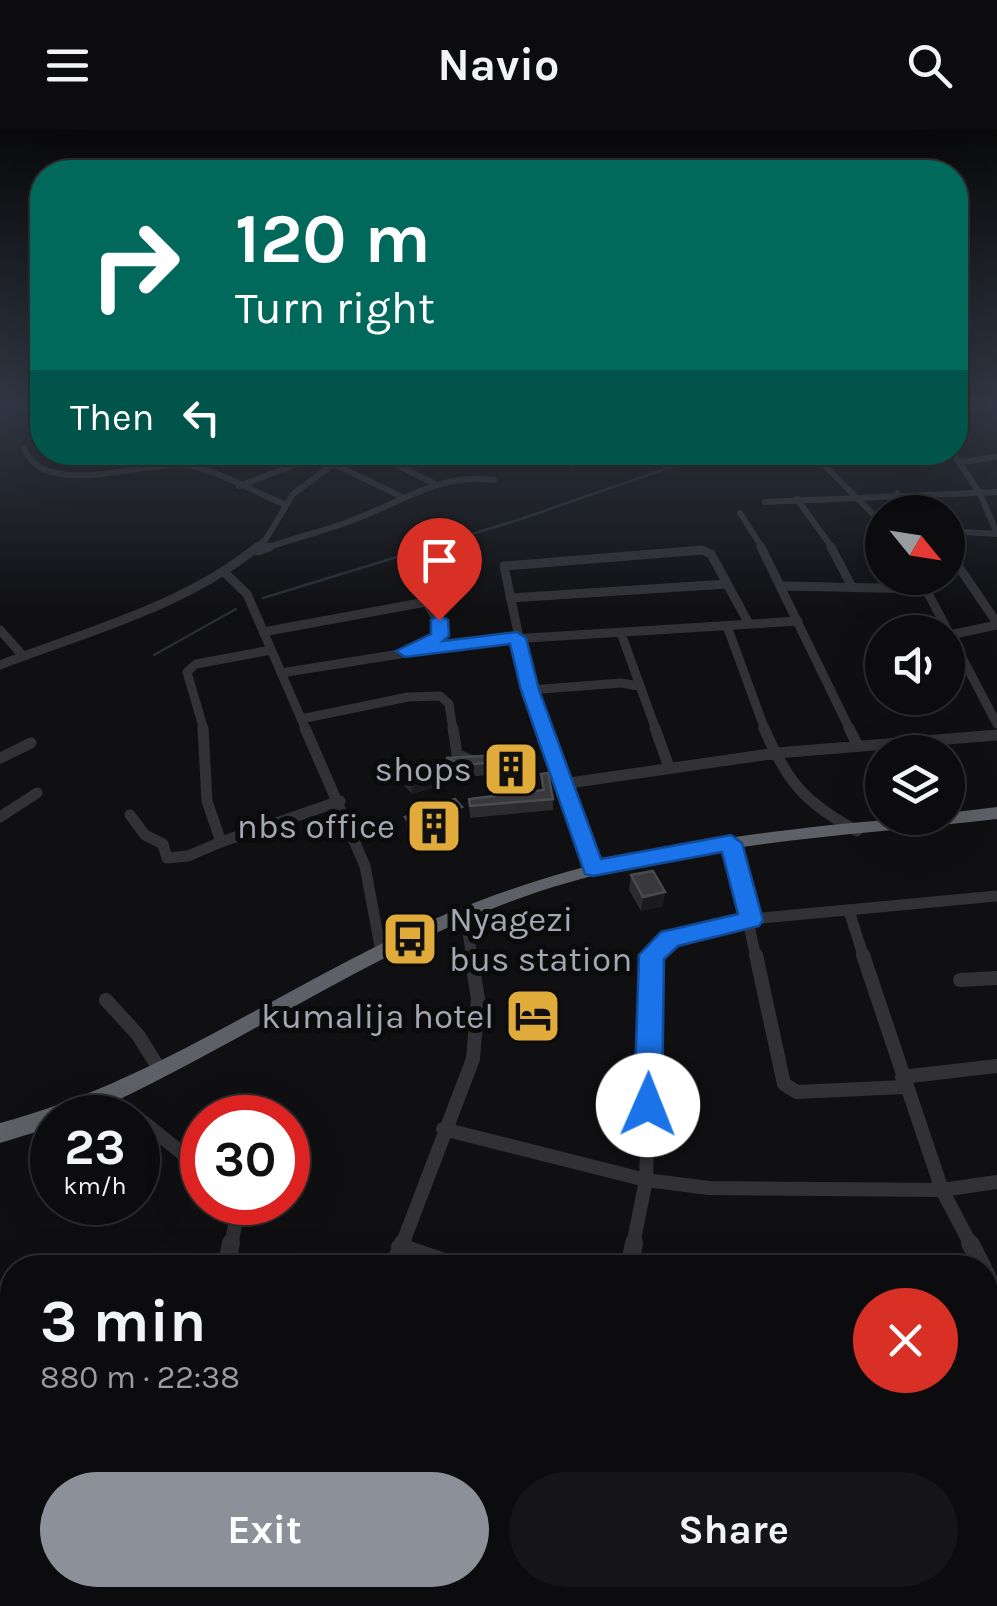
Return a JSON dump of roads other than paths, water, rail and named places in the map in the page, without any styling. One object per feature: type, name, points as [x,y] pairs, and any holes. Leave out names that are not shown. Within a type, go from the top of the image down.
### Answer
[{"type":"highway","points":[[107,1095],[381,952],[465,913],[593,868],[731,843],[997,814]]},
{"type":"highway","points":[[0,1133],[30,1122]]},
{"type":"street","points":[[208,474],[286,505]]},
{"type":"street","points":[[238,486],[268,474]]},
{"type":"street","points":[[253,553],[293,494],[320,474]]},
{"type":"street","points":[[356,474],[404,498]]},
{"type":"street","points":[[417,474],[437,486]]},
{"type":"street","points":[[833,474],[865,505]]},
{"type":"street","points":[[965,532],[997,534],[967,474]]},
{"type":"street","points":[[0,666],[160,604],[225,573],[253,553],[347,523],[404,498],[473,475],[494,480]]},
{"type":"street","points":[[765,502],[898,493],[997,492]]},
{"type":"street","points":[[797,500],[830,544],[852,587]]},
{"type":"street","points":[[740,512],[784,586],[857,744]]},
{"type":"street","points":[[593,868],[530,690],[504,566],[508,562],[676,550],[709,552],[749,624]]},
{"type":"street","points":[[225,573],[247,594],[340,801],[365,866],[381,952]]},
{"type":"street","points":[[965,576],[997,624],[965,631]]},
{"type":"street","points":[[510,598],[727,584]]},
{"type":"street","points":[[784,586],[865,587]]},
{"type":"street","points":[[264,632],[426,602],[442,624],[440,636],[405,651]]},
{"type":"street","points":[[281,673],[405,651],[517,638],[798,621]]},
{"type":"street","points":[[726,626],[777,752],[807,800],[856,831]]},
{"type":"street","points":[[0,630],[14,641],[22,656]]},
{"type":"street","points":[[621,633],[669,767]]},
{"type":"street","points":[[0,644],[14,641]]},
{"type":"street","points":[[221,842],[204,805],[205,739],[186,672],[196,664],[271,650]]},
{"type":"street","points":[[965,663],[997,724]]},
{"type":"street","points":[[530,690],[621,683],[638,686]]},
{"type":"street","points":[[301,719],[408,697],[440,696],[449,704],[459,757],[486,760]]},
{"type":"street","points":[[562,784],[777,752],[997,734]]},
{"type":"street","points":[[0,758],[32,743]]},
{"type":"street","points":[[535,756],[551,755]]},
{"type":"street","points":[[0,817],[37,793]]},
{"type":"street","points":[[130,815],[145,835],[163,844],[167,858],[188,856],[340,801]]},
{"type":"street","points":[[731,843],[784,1084],[797,1092],[903,1082],[997,1066]]},
{"type":"street","points":[[631,1255],[646,1180],[652,955],[670,939],[751,920],[997,896]]},
{"type":"street","points":[[848,910],[942,1190],[974,1255]]},
{"type":"street","points":[[397,1255],[443,1129],[464,1085],[478,1030],[465,913]]},
{"type":"street","points":[[960,980],[997,978]]},
{"type":"street","points":[[106,1000],[138,1035],[160,1070]]},
{"type":"street","points":[[443,1129],[646,1180],[709,1188],[942,1190],[997,1182]]},
{"type":"street","points":[[160,1136],[180,1152]]},
{"type":"street","points":[[229,1255],[235,1225]]},
{"type":"street","points":[[400,1247],[424,1255]]},
{"type":"waterway","points":[[263,598],[521,519],[651,474]]},
{"type":"waterway","points":[[154,655],[236,609]]},
{"type":"place","name":"shops","points":[[511,769]]},
{"type":"place","name":"nbs office","points":[[434,826]]},
{"type":"place","name":"Nyagezi bus station","points":[[410,939]]},
{"type":"place","name":"kumalija hotel","points":[[533,1016]]}]
